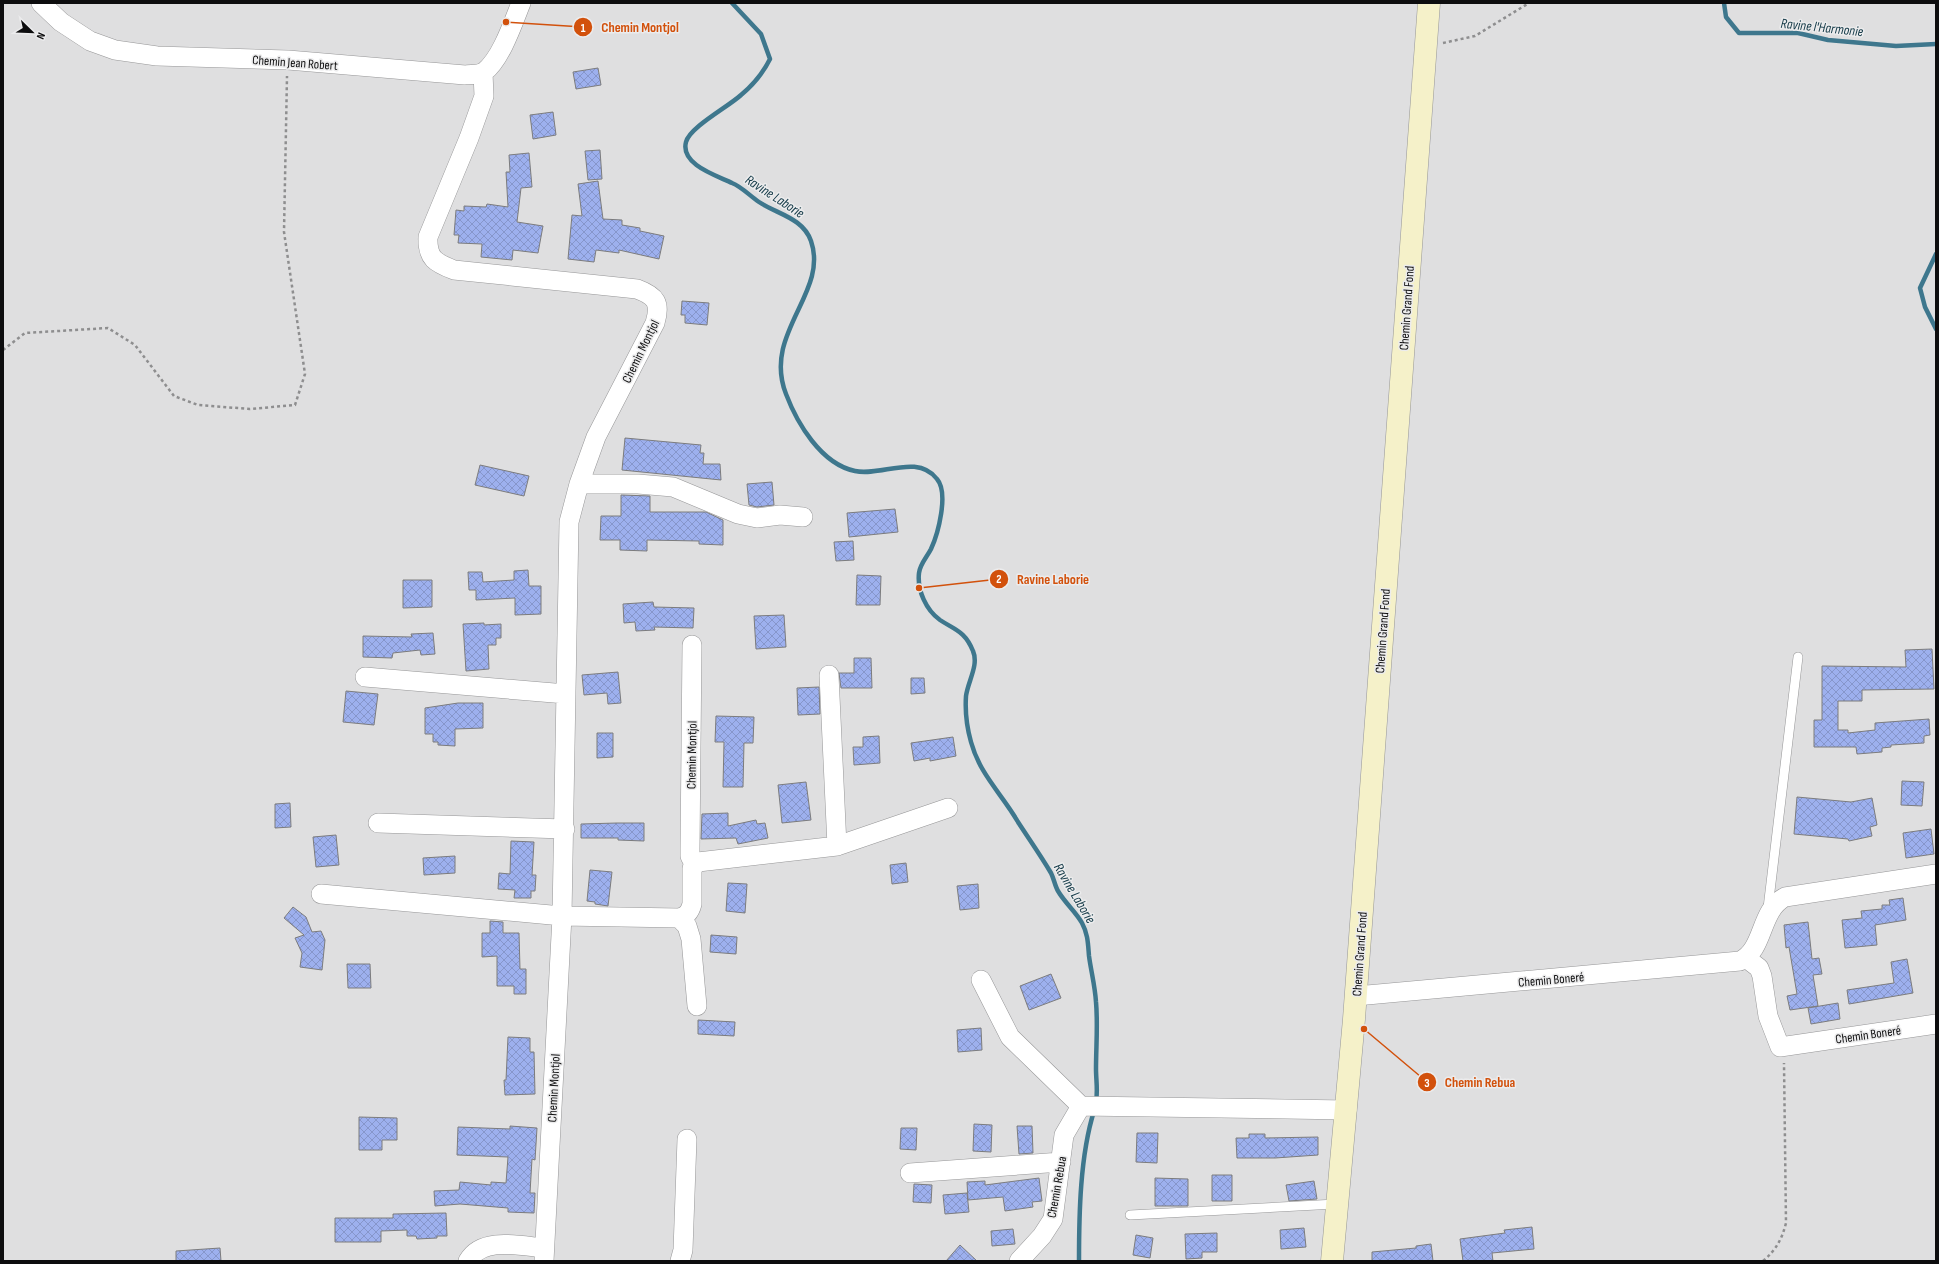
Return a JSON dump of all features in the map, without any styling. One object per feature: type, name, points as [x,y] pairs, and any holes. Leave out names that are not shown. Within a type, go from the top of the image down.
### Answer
[{"type":"street","name":"Chemin Jean Robert","points":[[41,3],[61,22],[90,41],[115,50],[157,56],[288,60],[465,75],[483,73]]},
{"type":"street","points":[[483,73],[498,54],[521,3]]},
{"type":"street","name":"Chemin Grand Fond","points":[[1327,1260],[1336,1204],[1347,1110],[1429,3]]},
{"type":"street","name":"Chemin Montjol","points":[[483,73],[484,96],[469,138],[428,237],[427,248],[430,255],[443,265],[454,270],[637,289],[655,299],[658,309],[655,323],[596,437],[578,484],[569,522],[565,829],[562,916],[544,1254]]},
{"type":"street","points":[[578,484],[638,484],[673,487],[738,514],[757,518],[780,515],[803,517]]},
{"type":"street","name":"Chemin Montjol","points":[[679,918],[689,913],[692,904],[694,864],[690,856],[692,645]]},
{"type":"street","points":[[829,674],[837,846]]},
{"type":"street","points":[[365,677],[566,694]]},
{"type":"street","points":[[694,864],[705,860],[837,846],[948,808]]},
{"type":"street","points":[[378,823],[565,829]]},
{"type":"street","points":[[1780,1047],[1768,1016],[1762,976],[1759,968],[1746,958],[1754,948],[1767,916],[1778,901],[1793,895],[1936,874]]},
{"type":"street","points":[[321,894],[562,916],[679,918],[687,926],[691,939],[697,1006]]},
{"type":"street","name":"Chemin Boneré","points":[[1356,996],[1724,963],[1740,961],[1746,958]]},
{"type":"street","points":[[981,980],[1010,1037],[1084,1106],[1347,1110]]},
{"type":"street","name":"Chemin Boneré","points":[[1780,1047],[1936,1024]]},
{"type":"street","name":"Chemin Rebua","points":[[1019,1261],[1042,1236],[1053,1219],[1064,1135],[1084,1106]]},
{"type":"street","points":[[680,1261],[683,1250],[687,1139]]},
{"type":"street","points":[[910,1173],[1061,1162]]},
{"type":"street","points":[[468,1261],[480,1249],[493,1245],[544,1254]]},
{"type":"lane","points":[[1767,916],[1798,657]]},
{"type":"lane","points":[[1130,1215],[1336,1204]]},
{"type":"path","points":[[1426,47],[1475,36],[1529,3]]},
{"type":"path","points":[[3,350],[25,333],[108,328],[135,346],[174,396],[198,405],[250,409],[295,405],[305,374],[284,232],[288,60]]},
{"type":"path","points":[[1763,1261],[1778,1245],[1786,1223],[1786,1071],[1780,1047]]},
{"type":"building","points":[[598,68],[601,85],[576,89],[573,72]]},
{"type":"building","points":[[553,112],[556,135],[533,139],[530,115]]},
{"type":"building","points":[[600,150],[602,179],[588,180],[585,151]]},
{"type":"building","points":[[529,153],[532,187],[521,188],[517,222],[543,226],[538,253],[513,250],[512,260],[481,257],[482,244],[458,243],[459,235],[454,235],[456,210],[464,211],[464,206],[486,207],[487,204],[508,207],[506,172],[510,172],[509,155]]},
{"type":"building","points":[[598,181],[603,219],[622,220],[622,225],[640,228],[640,231],[664,236],[659,259],[619,250],[619,253],[596,250],[594,262],[568,259],[572,215],[582,216],[578,184]]},
{"type":"building","points":[[682,301],[709,303],[707,325],[685,323],[685,315],[681,315]]},
{"type":"building","points":[[625,438],[701,445],[700,453],[704,453],[703,464],[720,464],[721,480],[622,470]]},
{"type":"building","points":[[480,465],[529,476],[524,496],[475,485]]},
{"type":"building","points":[[772,482],[774,505],[757,507],[749,505],[747,484]]},
{"type":"building","points":[[621,495],[650,496],[650,512],[706,512],[723,520],[723,545],[699,544],[699,541],[647,540],[647,551],[620,550],[620,540],[600,540],[601,516],[621,516]]},
{"type":"building","points":[[895,509],[898,532],[849,537],[847,513]]},
{"type":"building","points":[[853,541],[854,560],[836,561],[834,542]]},
{"type":"building","points":[[528,570],[529,586],[541,586],[541,614],[515,615],[515,598],[476,600],[476,590],[469,590],[468,572],[482,572],[483,582],[514,580],[514,571]]},
{"type":"building","points":[[857,575],[881,576],[880,605],[856,605]]},
{"type":"building","points":[[403,580],[432,580],[432,607],[403,608]]},
{"type":"building","points":[[653,602],[654,607],[694,608],[693,628],[654,627],[655,630],[636,631],[635,622],[624,623],[623,604]]},
{"type":"building","points":[[784,615],[786,647],[756,649],[754,616]]},
{"type":"building","points":[[484,623],[484,625],[501,624],[501,638],[496,638],[496,645],[488,645],[489,669],[466,671],[463,624]]},
{"type":"building","points":[[433,633],[435,654],[421,655],[420,650],[393,653],[392,658],[363,657],[363,636],[412,637],[411,634]]},
{"type":"building","points":[[1932,649],[1934,689],[1862,690],[1862,701],[1838,701],[1838,730],[1848,730],[1848,733],[1875,730],[1875,723],[1929,719],[1930,735],[1924,736],[1924,743],[1891,745],[1891,747],[1882,748],[1882,752],[1857,754],[1856,747],[1814,747],[1814,720],[1822,720],[1822,666],[1906,667],[1905,650]]},
{"type":"building","points":[[854,658],[871,658],[872,688],[841,688],[839,673],[854,673]]},
{"type":"building","points":[[618,672],[621,703],[608,704],[607,693],[584,695],[582,675]]},
{"type":"building","points":[[911,678],[924,678],[925,693],[911,694]]},
{"type":"building","points":[[819,687],[820,714],[798,715],[797,688]]},
{"type":"building","points":[[346,691],[378,694],[374,725],[343,722]]},
{"type":"building","points":[[458,703],[483,703],[483,728],[455,729],[455,746],[438,745],[438,742],[433,742],[433,734],[425,734],[425,708]]},
{"type":"building","points":[[716,716],[754,717],[753,743],[744,743],[743,787],[723,787],[724,742],[715,742]]},
{"type":"building","points":[[597,733],[613,733],[613,757],[597,758]]},
{"type":"building","points":[[879,736],[880,763],[854,765],[853,747],[863,747],[863,737]]},
{"type":"building","points":[[953,737],[956,756],[930,761],[930,758],[914,761],[911,743]]},
{"type":"building","points":[[1902,781],[1924,782],[1922,806],[1901,805]]},
{"type":"building","points":[[806,782],[811,820],[782,823],[778,785]]},
{"type":"building","points":[[1797,797],[1851,802],[1872,798],[1877,825],[1870,827],[1872,836],[1849,841],[1848,839],[1794,834]]},
{"type":"building","points":[[290,803],[291,827],[275,828],[275,804]]},
{"type":"building","points":[[728,813],[728,826],[756,820],[757,824],[765,823],[768,838],[738,844],[736,838],[701,839],[702,814]]},
{"type":"building","points":[[644,823],[644,841],[618,840],[618,838],[581,838],[581,824]]},
{"type":"building","points":[[1931,829],[1934,854],[1906,858],[1903,833]]},
{"type":"building","points":[[336,835],[339,865],[316,867],[313,837]]},
{"type":"building","points":[[511,841],[534,842],[532,875],[536,875],[535,891],[531,891],[531,898],[514,898],[515,890],[498,889],[499,873],[510,874]]},
{"type":"building","points":[[455,856],[455,873],[424,875],[423,858]]},
{"type":"building","points":[[906,863],[908,882],[892,884],[890,865]]},
{"type":"building","points":[[590,870],[612,872],[608,906],[587,901]]},
{"type":"building","points":[[728,883],[747,884],[745,913],[726,911]]},
{"type":"building","points":[[978,884],[979,908],[960,910],[957,886]]},
{"type":"building","points":[[1903,898],[1906,920],[1875,925],[1877,945],[1845,948],[1842,920],[1862,918],[1861,911],[1882,909],[1882,905],[1890,905],[1889,900]]},
{"type":"building","points":[[293,907],[306,917],[312,932],[321,931],[325,940],[322,970],[300,967],[302,953],[295,938],[304,935],[284,918]]},
{"type":"building","points":[[490,921],[503,922],[503,933],[519,933],[520,969],[526,969],[526,994],[514,994],[514,986],[497,986],[497,956],[482,957],[482,933],[490,933]]},
{"type":"building","points":[[1808,922],[1812,959],[1819,958],[1822,974],[1813,975],[1818,1006],[1790,1010],[1787,996],[1797,994],[1789,947],[1786,948],[1784,925]]},
{"type":"building","points":[[711,935],[737,937],[736,954],[710,952]]},
{"type":"building","points":[[1907,959],[1913,993],[1849,1004],[1847,990],[1894,983],[1891,962]]},
{"type":"building","points":[[347,964],[370,964],[371,988],[348,988]]},
{"type":"building","points":[[1051,974],[1061,998],[1029,1010],[1020,986]]},
{"type":"building","points":[[1838,1003],[1840,1019],[1811,1024],[1808,1008]]},
{"type":"building","points":[[698,1020],[735,1022],[734,1036],[698,1034]]},
{"type":"building","points":[[981,1028],[982,1050],[958,1052],[957,1030]]},
{"type":"building","points":[[508,1037],[530,1038],[530,1052],[534,1052],[535,1094],[505,1095],[504,1080],[506,1080]]},
{"type":"building","points":[[359,1117],[397,1118],[397,1140],[382,1140],[382,1150],[359,1150]]},
{"type":"building","points":[[974,1124],[992,1125],[991,1152],[973,1151]]},
{"type":"building","points":[[510,1126],[537,1128],[535,1160],[532,1159],[530,1193],[535,1193],[534,1213],[508,1212],[508,1208],[460,1204],[435,1206],[434,1191],[459,1190],[460,1182],[491,1185],[491,1182],[506,1183],[508,1157],[457,1155],[458,1127],[510,1129]]},
{"type":"building","points":[[1017,1126],[1032,1126],[1033,1153],[1019,1154]]},
{"type":"building","points":[[901,1128],[917,1128],[916,1150],[900,1149]]},
{"type":"building","points":[[1137,1133],[1158,1133],[1157,1163],[1136,1162]]},
{"type":"building","points":[[1249,1134],[1265,1134],[1265,1138],[1318,1137],[1318,1155],[1275,1158],[1237,1158],[1236,1138],[1249,1138]]},
{"type":"building","points":[[1212,1175],[1232,1175],[1232,1201],[1212,1201]]},
{"type":"building","points":[[1039,1178],[1042,1201],[1032,1202],[1033,1207],[1005,1211],[1003,1197],[968,1200],[967,1182],[985,1181],[985,1185]]},
{"type":"building","points":[[1155,1178],[1188,1179],[1188,1206],[1155,1206]]},
{"type":"building","points":[[1314,1181],[1317,1199],[1289,1201],[1286,1185]]},
{"type":"building","points":[[914,1184],[932,1185],[931,1203],[913,1202]]},
{"type":"building","points":[[967,1193],[969,1212],[945,1214],[943,1195]]},
{"type":"building","points":[[446,1213],[447,1236],[417,1239],[416,1236],[407,1236],[407,1230],[381,1231],[381,1242],[335,1242],[335,1218],[393,1218],[393,1214]]},
{"type":"building","points":[[1532,1227],[1534,1249],[1492,1253],[1493,1261],[1463,1261],[1460,1239],[1505,1233],[1504,1230]]},
{"type":"building","points":[[1304,1228],[1306,1247],[1281,1249],[1280,1230]]},
{"type":"building","points":[[1013,1229],[1015,1244],[992,1246],[991,1231]]},
{"type":"building","points":[[1217,1233],[1217,1252],[1202,1252],[1202,1258],[1186,1259],[1185,1234]]},
{"type":"building","points":[[1136,1235],[1153,1238],[1150,1258],[1133,1255]]},
{"type":"building","points":[[1431,1244],[1433,1261],[1372,1261],[1372,1252],[1416,1248],[1416,1246]]},
{"type":"building","points":[[960,1245],[977,1261],[946,1261]]},
{"type":"building","points":[[220,1248],[221,1261],[176,1261],[176,1251]]},
{"type":"waterway","name":"Ravine Laborie","points":[[732,3],[761,34],[770,59],[754,83],[735,100],[694,130],[686,142],[686,150],[694,163],[710,173],[743,189],[759,202],[796,222],[807,233],[811,241],[814,260],[811,278],[805,296],[788,332],[782,352],[781,372],[786,394],[797,417],[812,441],[831,460],[843,467],[855,471],[865,472],[909,467],[919,468],[929,471],[937,479],[940,485],[942,503],[939,524],[934,542],[922,564],[919,573],[919,586],[921,593],[931,611],[940,620],[955,629],[967,639],[975,656],[974,667],[966,696],[967,725],[975,754],[986,774],[1051,873],[1058,891],[1080,919],[1085,931],[1097,1010],[1096,1102]]},
{"type":"waterway","name":"Ravine l'Harmonie","points":[[1724,3],[1726,17],[1739,33],[1798,33],[1828,40],[1896,46],[1936,44]]},
{"type":"waterway","name":"Ravine l'Harmonie","points":[[1936,254],[1920,288],[1925,307],[1936,329]]},
{"type":"waterway","name":"Ravine Laborie","points":[[1079,1261],[1081,1185],[1089,1128],[1094,1111]]},
{"type":"place","name":"Chemin Montjol","points":[[506,22]]},
{"type":"place","name":"Ravine Laborie","points":[[919,588]]},
{"type":"place","name":"Chemin Rebua","points":[[1364,1029]]}]
